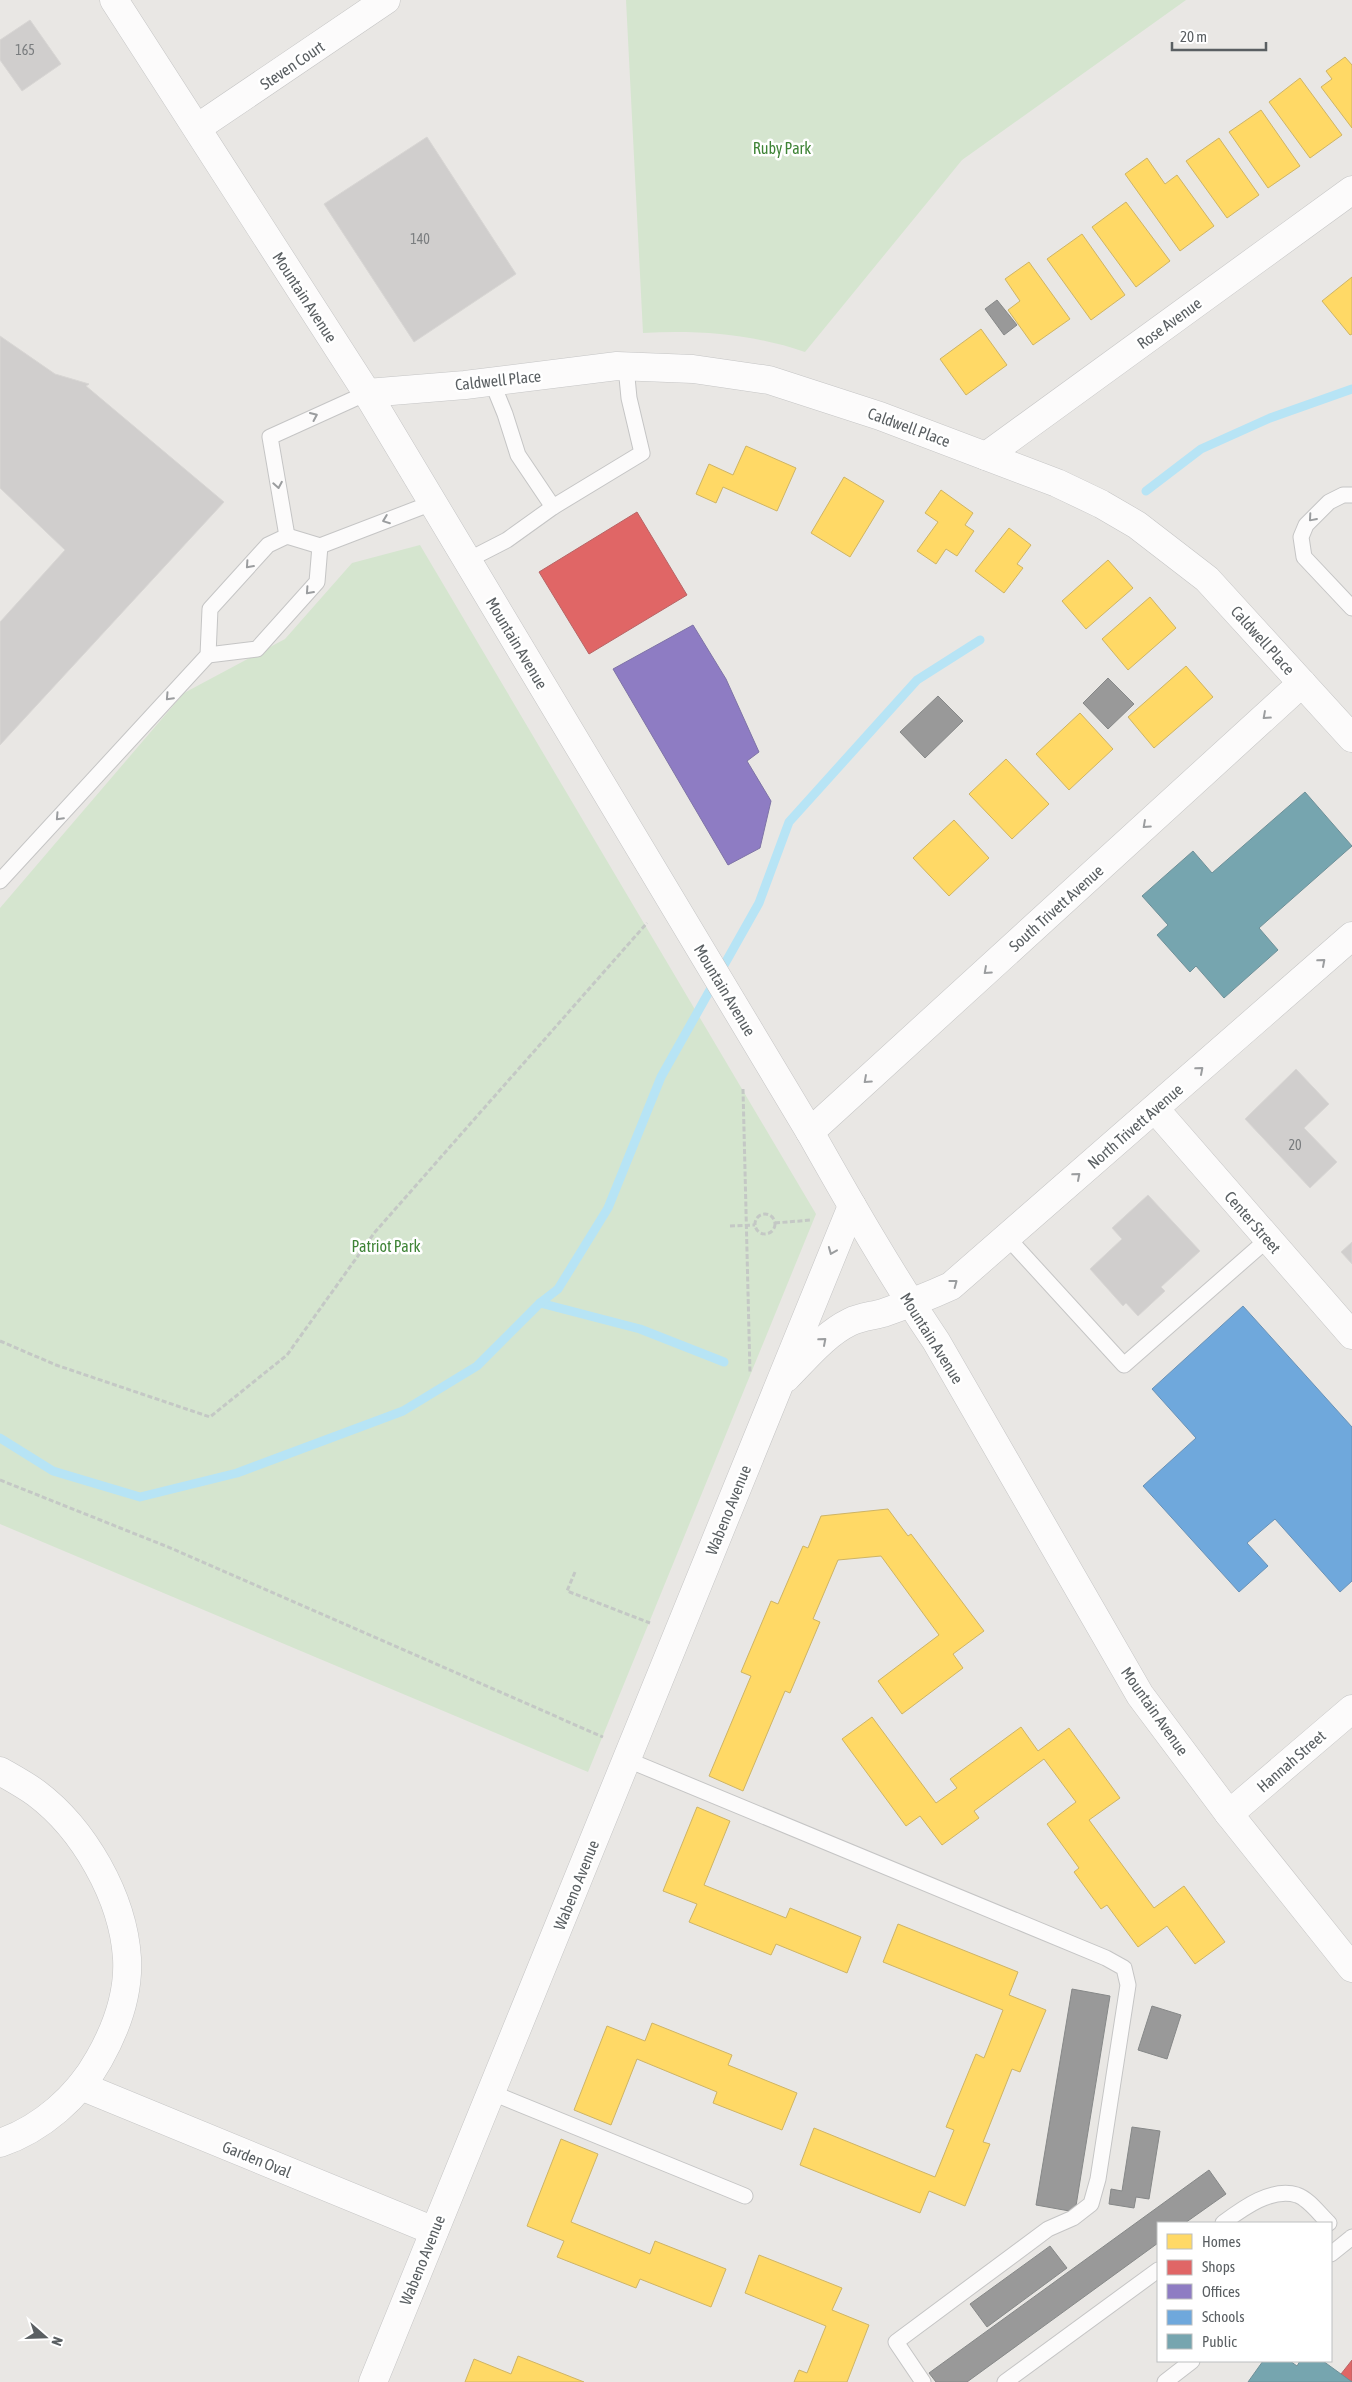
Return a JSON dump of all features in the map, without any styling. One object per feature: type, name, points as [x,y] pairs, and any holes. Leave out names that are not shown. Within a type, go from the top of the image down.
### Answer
[{"type":"street","name":"Mountain Avenue","points":[[115,0],[366,393],[468,560],[750,1031],[852,1206],[911,1304],[936,1340],[1140,1695],[1229,1814],[1352,1968]]},
{"type":"street","name":"Steven Court","points":[[197,128],[386,0]]},
{"type":"street","name":"Rose Avenue","points":[[986,456],[1352,190]]},
{"type":"street","name":"Caldwell Place","points":[[366,393],[492,382],[626,367],[693,369],[769,380],[880,416],[1057,483],[1137,525],[1207,579],[1302,683],[1341,707],[1352,738]]},
{"type":"street","name":"South Trivett Avenue","points":[[810,1132],[1302,683]]},
{"type":"street","name":"North Trivett Avenue","points":[[911,1304],[951,1286],[1352,936]]},
{"type":"street","name":"Center Street","points":[[1154,1109],[1352,1335]]},
{"type":"street","name":"Wabeno Avenue","points":[[373,2382],[490,2092],[628,1760],[776,1388],[852,1206]]},
{"type":"street","name":"Wabeno Avenue","points":[[776,1388],[824,1340],[848,1323],[862,1317],[876,1315],[911,1304]]},
{"type":"street","name":"Hannah Street","points":[[1229,1814],[1352,1709]]},
{"type":"street","points":[[0,1771],[35,1793],[72,1828],[100,1870],[119,1916],[127,1958],[123,1999],[111,2038],[91,2073],[81,2086],[49,2117],[14,2138],[0,2143]]},
{"type":"street","name":"Garden Oval","points":[[81,2086],[434,2232]]},
{"type":"lane","points":[[468,560],[507,540],[554,507],[642,453],[629,398],[626,367]]},
{"type":"lane","points":[[492,382],[505,414],[518,455],[554,507]]},
{"type":"lane","points":[[287,536],[270,437],[366,393]]},
{"type":"lane","points":[[1352,495],[1343,495],[1329,502],[1306,525],[1301,537],[1304,557],[1352,608]]},
{"type":"lane","points":[[0,881],[208,655],[210,609],[268,545],[287,536],[320,546],[432,503]]},
{"type":"lane","points":[[208,655],[257,649],[317,582],[320,546]]},
{"type":"lane","points":[[1007,1237],[1124,1365],[1268,1239]]},
{"type":"lane","points":[[628,1760],[1106,1958],[1124,1968],[1128,1985],[1098,2179],[1091,2204],[1073,2218],[1048,2229],[896,2342],[924,2382]]},
{"type":"lane","points":[[490,2092],[745,2196]]},
{"type":"lane","points":[[1224,2222],[1245,2207],[1276,2194],[1298,2195],[1328,2222]]},
{"type":"lane","points":[[1332,2226],[1349,2240],[1332,2253]]},
{"type":"lane","points":[[1005,2382],[1157,2271]]},
{"type":"lane","points":[[1165,2382],[1191,2362]]},
{"type":"path","points":[[0,1341],[56,1365],[210,1417],[287,1355],[376,1232],[647,923]]},
{"type":"path","points":[[744,1089],[750,1375]]},
{"type":"path","points":[[764,1214],[773,1218],[775,1223],[773,1230],[764,1234],[758,1231],[755,1225],[759,1216],[764,1214]]},
{"type":"path","points":[[775,1223],[811,1220]]},
{"type":"path","points":[[730,1226],[755,1225]]},
{"type":"path","points":[[0,1480],[173,1549],[603,1737]]},
{"type":"path","points":[[575,1572],[568,1591],[650,1623]]},
{"type":"green space","name":"Ruby Park","points":[[626,0],[1186,0],[962,160],[805,352],[745,337],[684,332],[643,333]]},
{"type":"green space","name":"Patriot Park","points":[[420,545],[816,1214],[588,1772],[0,1524],[0,908],[184,693],[285,639],[352,563]]},
{"type":"building: Homes","points":[[1345,57],[1352,65],[1352,128],[1321,87],[1332,79],[1326,71]]},
{"type":"building: Homes","points":[[1300,78],[1342,135],[1310,158],[1269,102]]},
{"type":"building: Homes","points":[[1261,110],[1300,166],[1268,188],[1229,132]]},
{"type":"building: Homes","points":[[1219,138],[1259,195],[1227,218],[1186,161]]},
{"type":"building: Homes","points":[[1147,158],[1165,184],[1177,175],[1214,226],[1180,251],[1125,174]]},
{"type":"building: Homes","points":[[1126,202],[1170,261],[1136,287],[1092,227]]},
{"type":"building: Homes","points":[[1082,234],[1125,295],[1091,320],[1047,259]]},
{"type":"building: Homes","points":[[1029,262],[1070,319],[1033,345],[1008,310],[1020,301],[1005,279]]},
{"type":"building: Homes","points":[[1352,277],[1352,334],[1350,335],[1322,301]]},
{"type":"building: Homes","points":[[981,329],[1007,365],[966,395],[940,359]]},
{"type":"building: Homes","points":[[746,446],[796,468],[777,511],[723,487],[716,503],[696,494],[709,464],[733,475]]},
{"type":"building: Homes","points":[[844,477],[884,501],[850,557],[811,533]]},
{"type":"building: Homes","points":[[941,490],[973,513],[965,525],[974,531],[957,556],[946,549],[936,564],[917,551],[938,522],[925,513]]},
{"type":"building: Homes","points":[[1009,528],[1031,545],[1017,564],[1023,568],[1004,593],[975,571]]},
{"type":"building: Homes","points":[[1108,560],[1133,588],[1086,629],[1062,601]]},
{"type":"building: Homes","points":[[1150,597],[1176,628],[1128,670],[1102,639]]},
{"type":"building: Homes","points":[[1186,666],[1213,697],[1154,748],[1128,717]]},
{"type":"building: Homes","points":[[1080,713],[1113,749],[1069,790],[1036,754]]},
{"type":"building: Homes","points":[[1006,759],[1049,804],[1012,839],[969,794]]},
{"type":"building: Homes","points":[[954,820],[989,858],[949,896],[913,858]]},
{"type":"building: Homes","points":[[888,1509],[908,1536],[911,1534],[984,1631],[953,1654],[963,1668],[902,1714],[878,1681],[939,1635],[881,1556],[838,1560],[813,1619],[820,1622],[790,1693],[785,1691],[743,1791],[709,1776],[751,1676],[741,1672],[771,1601],[778,1604],[803,1546],[808,1548],[821,1516]]},
{"type":"building: Homes","points":[[872,1717],[936,1803],[957,1788],[950,1779],[1021,1727],[1038,1751],[1069,1728],[1120,1798],[1089,1820],[1154,1908],[1184,1886],[1225,1942],[1195,1964],[1167,1926],[1138,1947],[1107,1905],[1101,1909],[1074,1872],[1079,1868],[1047,1824],[1076,1802],[1044,1759],[974,1811],[979,1818],[942,1845],[920,1816],[906,1826],[842,1739]]},
{"type":"building: Homes","points":[[697,1807],[730,1821],[704,1885],[786,1918],[790,1908],[861,1937],[847,1973],[776,1944],[771,1955],[689,1922],[697,1904],[663,1891]]},
{"type":"building: Homes","points":[[898,1924],[1018,1972],[1009,1995],[1046,2010],[1020,2072],[1012,2069],[983,2142],[990,2144],[965,2206],[929,2191],[920,2213],[800,2165],[814,2128],[935,2177],[954,2130],[946,2127],[976,2054],[984,2058],[1003,2010],[883,1962]]},
{"type":"building: Homes","points":[[652,2023],[732,2055],[728,2065],[797,2093],[782,2130],[713,2103],[717,2092],[637,2059],[611,2125],[574,2110],[607,2026],[645,2041]]},
{"type":"building: Homes","points":[[561,2139],[598,2154],[571,2222],[650,2254],[655,2241],[726,2269],[711,2307],[640,2279],[636,2288],[557,2257],[564,2241],[527,2226]]},
{"type":"building: Homes","points":[[759,2255],[842,2288],[832,2310],[869,2325],[847,2382],[794,2382],[799,2370],[807,2373],[826,2326],[745,2293]]},
{"type":"building: Homes","points":[[518,2356],[584,2382],[465,2382],[474,2359],[511,2374]]},
{"type":"building: Shops","points":[[637,512],[687,595],[589,654],[539,572]]},
{"type":"building: Shops","points":[[1352,2360],[1352,2382],[1341,2374]]},
{"type":"building: Offices","points":[[693,625],[726,679],[759,752],[747,761],[771,801],[760,848],[728,865],[613,669]]},
{"type":"building: Schools","points":[[1243,1306],[1352,1427],[1352,1581],[1340,1592],[1275,1519],[1247,1543],[1268,1566],[1239,1592],[1143,1486],[1196,1438],[1152,1389]]},
{"type":"building: Public","points":[[1305,792],[1352,846],[1259,928],[1278,950],[1224,998],[1196,966],[1190,972],[1157,935],[1168,925],[1142,896],[1193,851],[1212,873]]},
{"type":"building: Public","points":[[1262,2362],[1291,2362],[1297,2366],[1299,2362],[1324,2362],[1352,2382],[1248,2382]]},
{"type":"building: Industry","points":[[997,300],[1017,325],[1004,335],[985,309]]},
{"type":"building: Industry","points":[[1108,678],[1134,704],[1108,729],[1083,703]]},
{"type":"building: Industry","points":[[938,696],[963,721],[925,758],[900,732]]},
{"type":"building: Industry","points":[[1072,1989],[1110,1996],[1075,2212],[1036,2205]]},
{"type":"building: Industry","points":[[1152,2006],[1181,2015],[1167,2059],[1138,2050]]},
{"type":"building: Industry","points":[[1132,2127],[1160,2131],[1149,2199],[1136,2197],[1134,2208],[1109,2204],[1111,2189],[1122,2191]]},
{"type":"building: Industry","points":[[1209,2170],[1226,2194],[1186,2222],[1157,2222],[1157,2244],[967,2382],[936,2382],[929,2373]]},
{"type":"building: Industry","points":[[1050,2246],[1067,2268],[987,2327],[970,2304]]},
{"type":"building: Other","points":[[30,20],[61,64],[22,91],[0,60],[0,40]]},
{"type":"building: Other","points":[[427,137],[516,274],[414,342],[324,204]]},
{"type":"building: Other","points":[[0,336],[55,374],[89,384],[86,386],[224,502],[0,745],[0,622],[65,550],[0,488]]},
{"type":"building: Other","points":[[1296,1069],[1329,1104],[1304,1128],[1337,1162],[1310,1188],[1245,1119]]},
{"type":"building: Other","points":[[1148,1195],[1200,1251],[1161,1287],[1165,1291],[1138,1316],[1126,1303],[1123,1306],[1090,1269],[1122,1239],[1112,1228]]},
{"type":"building: Other","points":[[1352,1242],[1352,1264],[1341,1252]]},
{"type":"waterway","points":[[1146,491],[1201,449],[1270,418],[1352,389]]},
{"type":"waterway","points":[[0,1438],[53,1471],[140,1497],[237,1473],[403,1411],[477,1366],[540,1303],[558,1289],[608,1208],[661,1077],[759,903],[789,822],[917,680],[980,640]]},
{"type":"waterway","points":[[540,1303],[640,1329],[724,1362]]}]
